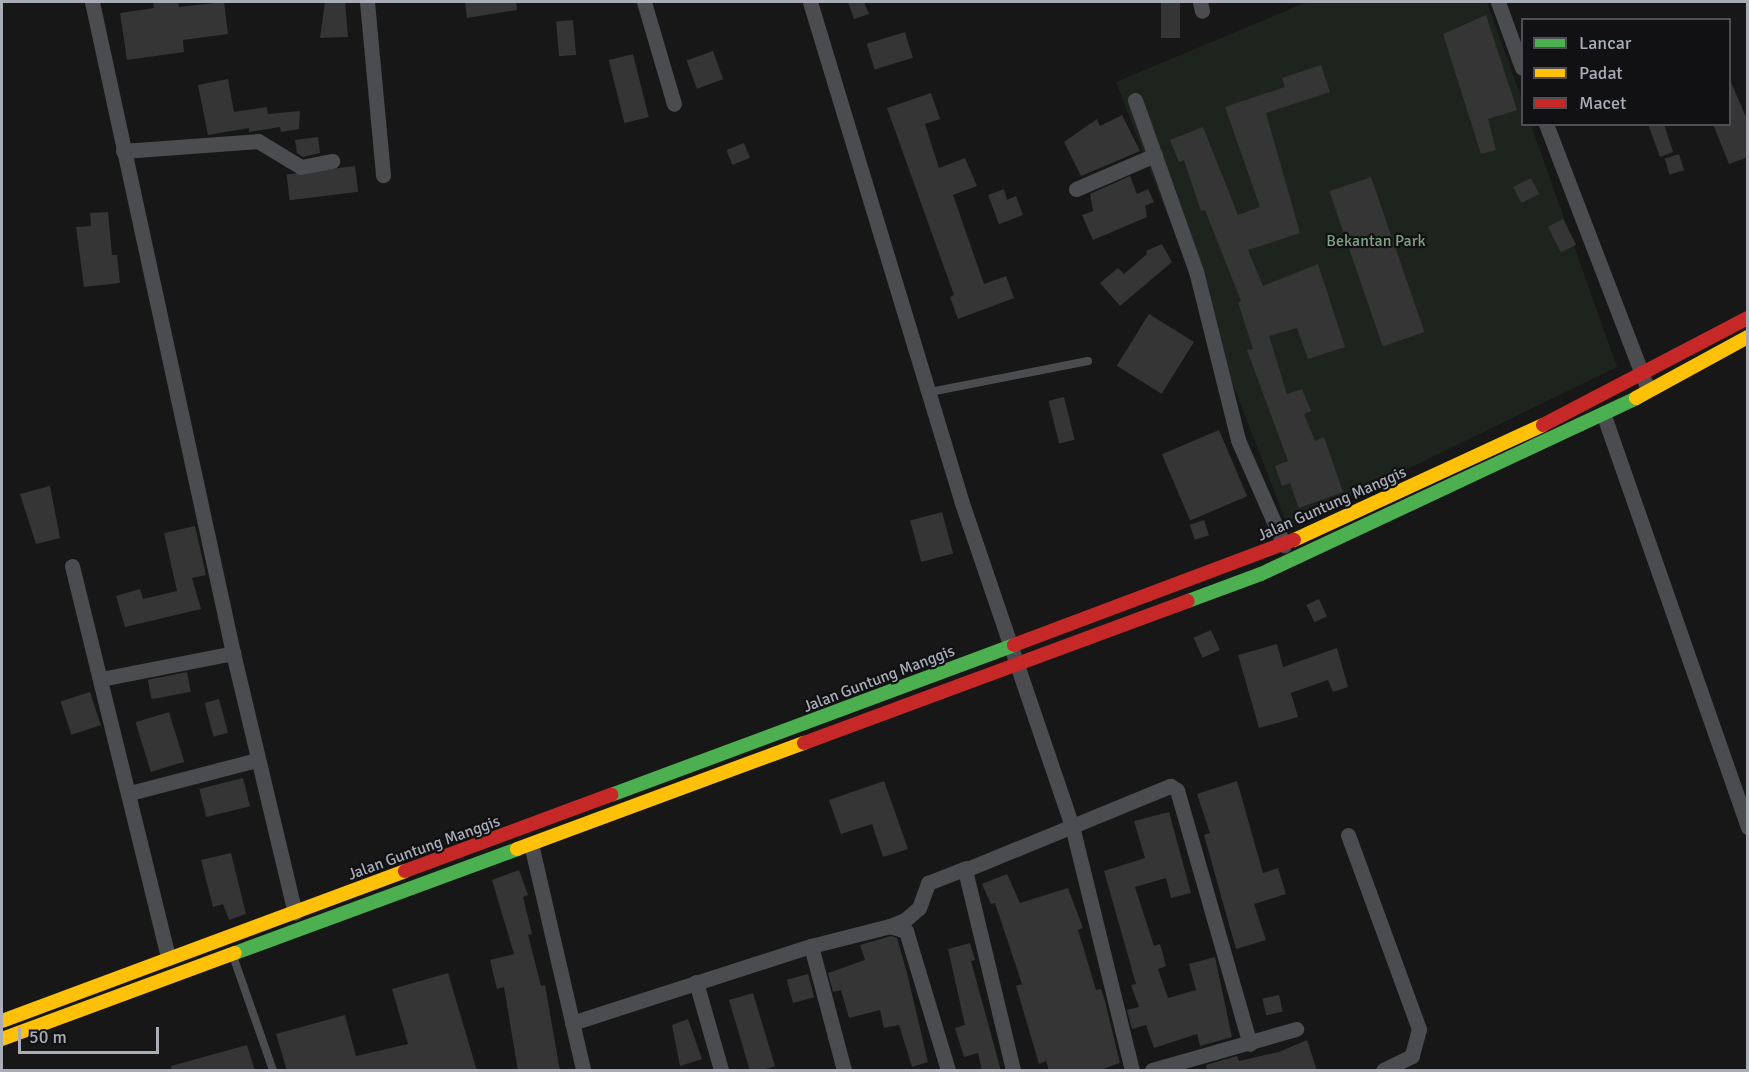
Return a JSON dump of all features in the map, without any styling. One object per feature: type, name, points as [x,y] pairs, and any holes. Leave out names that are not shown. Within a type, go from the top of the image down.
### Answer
[{"type":"street","points":[[92,2],[233,653],[295,913]]},
{"type":"street","points":[[367,2],[382,175]]},
{"type":"street","points":[[644,2],[674,104]]},
{"type":"street","points":[[810,2],[1008,647],[1017,666],[1072,826],[1132,1071]]},
{"type":"street","points":[[1499,2],[1521,60]]},
{"type":"street","points":[[1499,2],[1521,65]]},
{"type":"street","points":[[1135,100],[1210,321],[1238,440],[1284,545]]},
{"type":"street","points":[[1545,126],[1637,378],[1649,391]]},
{"type":"street","points":[[123,151],[258,141],[302,167],[332,161]]},
{"type":"street","points":[[1076,189],[1155,155]]},
{"type":"street","name":"Jalan Guntung Manggis","points":[[2,1021],[1284,545],[1360,512],[1596,401],[1748,318]]},
{"type":"street","name":"Jalan Guntung Manggis","points":[[2,1039],[1261,574],[1604,416],[1748,338]]},
{"type":"street","points":[[1604,416],[1748,828]]},
{"type":"street","points":[[1360,512],[1367,527]]},
{"type":"street","points":[[72,566],[130,793],[168,958]]},
{"type":"street","points":[[101,679],[233,653]]},
{"type":"street","points":[[130,793],[257,760]]},
{"type":"street","points":[[572,1023],[811,946],[890,926],[905,920],[919,908],[928,883],[1170,786],[1177,788],[1250,1044]]},
{"type":"street","points":[[1348,835],[1419,1029],[1412,1056],[1383,1071]]},
{"type":"street","points":[[531,844],[582,1071]]},
{"type":"street","points":[[426,864],[432,880]]},
{"type":"street","points":[[966,868],[963,875],[1013,1071]]},
{"type":"street","points":[[890,926],[906,931],[948,1071]]},
{"type":"street","points":[[811,946],[844,1071]]},
{"type":"street","points":[[696,982],[721,1071]]},
{"type":"street","points":[[1152,1071],[1296,1029]]},
{"type":"lane","points":[[930,392],[1088,361]]},
{"type":"lane","points":[[232,954],[273,1071]]},
{"type":"green space","name":"Bekantan Park","points":[[1307,2],[1487,2],[1521,97],[1521,126],[1531,126],[1617,367],[1288,527],[1116,82]]},
{"type":"building","points":[[153,2],[178,2],[179,7],[224,2],[228,34],[183,40],[184,52],[127,60],[120,13],[154,8]]},
{"type":"building","points":[[325,2],[345,2],[348,37],[320,38]]},
{"type":"building","points":[[465,2],[516,2],[517,10],[467,18]]},
{"type":"building","points":[[848,2],[864,2],[869,14],[854,19]]},
{"type":"building","points":[[1161,2],[1180,2],[1180,38],[1161,38]]},
{"type":"building","points":[[1486,15],[1517,110],[1488,119],[1496,150],[1481,154],[1443,34]]},
{"type":"building","points":[[573,20],[576,55],[559,56],[556,21]]},
{"type":"building","points":[[905,32],[913,58],[875,70],[867,44]]},
{"type":"building","points":[[713,51],[723,79],[697,89],[687,61]]},
{"type":"building","points":[[633,54],[649,117],[624,123],[609,60]]},
{"type":"building","points":[[1321,65],[1330,92],[1266,113],[1300,233],[1248,250],[1263,286],[1318,264],[1345,347],[1308,359],[1297,328],[1269,336],[1287,394],[1302,389],[1311,411],[1304,414],[1315,441],[1324,437],[1343,492],[1299,508],[1290,483],[1282,486],[1275,466],[1288,461],[1247,350],[1253,349],[1238,302],[1241,301],[1205,210],[1201,211],[1184,160],[1179,162],[1170,140],[1203,127],[1238,215],[1260,207],[1225,107],[1285,87],[1282,78]]},
{"type":"building","points":[[228,79],[234,112],[267,107],[268,114],[300,111],[299,129],[281,132],[280,127],[249,132],[249,128],[208,135],[198,85]]},
{"type":"building","points":[[1731,82],[1748,122],[1748,157],[1729,164],[1714,126],[1731,126]]},
{"type":"building","points":[[931,93],[940,119],[925,124],[939,168],[965,158],[977,186],[953,195],[984,284],[1006,276],[1014,298],[958,319],[950,297],[954,295],[887,108]]},
{"type":"building","points":[[1122,115],[1140,151],[1081,176],[1064,142],[1097,119],[1100,126]]},
{"type":"building","points":[[1649,126],[1665,126],[1673,152],[1660,157]]},
{"type":"building","points":[[318,137],[320,153],[303,157],[297,153],[295,140]]},
{"type":"building","points":[[744,143],[750,158],[732,165],[726,150]]},
{"type":"building","points":[[1679,154],[1684,170],[1670,175],[1665,158]]},
{"type":"building","points":[[355,166],[358,192],[290,200],[287,174]]},
{"type":"building","points":[[1130,176],[1137,194],[1148,189],[1154,202],[1145,206],[1147,217],[1093,240],[1082,215],[1093,211],[1090,194]]},
{"type":"building","points":[[1371,177],[1424,332],[1383,346],[1329,191]]},
{"type":"building","points":[[1531,178],[1539,194],[1521,203],[1513,187]]},
{"type":"building","points":[[1004,189],[1007,200],[1016,196],[1023,215],[999,224],[988,195]]},
{"type":"building","points":[[108,212],[112,255],[117,255],[120,283],[84,287],[76,227],[91,226],[90,213]]},
{"type":"building","points":[[1563,219],[1576,245],[1561,253],[1548,227]]},
{"type":"building","points":[[1162,244],[1172,262],[1120,306],[1100,283],[1118,268],[1124,274],[1147,254],[1146,251]]},
{"type":"building","points":[[1149,314],[1194,342],[1162,394],[1117,366]]},
{"type":"building","points":[[1064,397],[1075,440],[1059,444],[1048,401]]},
{"type":"building","points":[[1219,430],[1247,496],[1190,521],[1162,454]]},
{"type":"building","points":[[50,486],[60,538],[36,544],[20,494]]},
{"type":"building","points":[[942,512],[953,554],[921,562],[910,521]]},
{"type":"building","points":[[1204,520],[1209,535],[1195,540],[1190,525]]},
{"type":"building","points":[[195,526],[206,575],[192,578],[201,609],[125,627],[116,596],[140,589],[143,599],[177,591],[164,533]]},
{"type":"building","points":[[1319,599],[1327,616],[1314,622],[1306,605]]},
{"type":"building","points":[[1211,630],[1220,650],[1203,658],[1194,638]]},
{"type":"building","points":[[1277,644],[1283,667],[1337,648],[1348,687],[1333,692],[1328,680],[1291,693],[1298,717],[1259,728],[1238,655]]},
{"type":"building","points":[[187,672],[191,692],[152,699],[148,680]]},
{"type":"building","points":[[90,692],[101,725],[71,735],[61,702]]},
{"type":"building","points":[[219,699],[228,733],[214,737],[205,703]]},
{"type":"building","points":[[169,712],[184,762],[151,772],[136,722]]},
{"type":"building","points":[[243,778],[250,806],[206,817],[199,789]]},
{"type":"building","points":[[884,781],[908,849],[883,857],[872,824],[841,834],[829,800]]},
{"type":"building","points":[[1237,781],[1263,873],[1278,868],[1286,894],[1254,904],[1266,940],[1236,949],[1204,835],[1210,833],[1197,794]]},
{"type":"building","points":[[1169,812],[1191,893],[1171,898],[1166,878],[1135,887],[1154,946],[1160,944],[1166,966],[1158,969],[1168,998],[1196,990],[1189,964],[1215,957],[1232,1037],[1200,1046],[1197,1034],[1154,1048],[1146,1025],[1132,1029],[1127,1010],[1139,1007],[1131,985],[1136,984],[1104,871],[1145,858],[1134,821]]},
{"type":"building","points":[[231,853],[246,914],[229,920],[223,904],[213,907],[201,860]]},
{"type":"building","points":[[519,870],[528,895],[523,897],[532,934],[528,935],[541,986],[545,985],[560,1071],[518,1071],[504,987],[497,989],[490,960],[514,954],[492,880]]},
{"type":"building","points":[[1007,874],[1020,903],[1068,888],[1083,928],[1078,930],[1096,990],[1101,989],[1105,1001],[1120,1063],[1097,1071],[1049,1071],[1046,1061],[1039,1064],[1016,986],[1022,984],[995,903],[991,904],[982,884]]},
{"type":"building","points":[[891,936],[897,938],[928,1062],[912,1067],[899,1025],[884,1028],[880,1010],[849,1018],[841,990],[833,992],[828,973],[865,960],[860,945]]},
{"type":"building","points":[[970,943],[975,960],[971,961],[1001,1071],[982,1071],[978,1053],[964,1057],[955,1028],[965,1025],[948,949]]},
{"type":"building","points":[[448,973],[477,1071],[287,1071],[276,1034],[345,1015],[356,1056],[408,1044],[392,989]]},
{"type":"building","points":[[808,974],[814,997],[793,1003],[787,980]]},
{"type":"building","points":[[753,993],[775,1066],[760,1071],[750,1071],[729,1000]]},
{"type":"building","points":[[1279,995],[1283,1012],[1266,1015],[1262,999]]},
{"type":"building","points":[[688,1019],[702,1059],[680,1066],[672,1025]]},
{"type":"building","points":[[1307,1040],[1317,1071],[1207,1071],[1206,1065],[1237,1056],[1239,1061],[1279,1052]]},
{"type":"building","points":[[247,1045],[255,1071],[172,1071],[171,1066]]},
{"type":"traffic: fast","points":[[1188,601],[1261,574],[1636,398]]},
{"type":"traffic: fast","points":[[611,795],[1014,645]]},
{"type":"traffic: fast","points":[[235,953],[517,849]]},
{"type":"traffic: slow","points":[[1636,398],[1748,337]]},
{"type":"traffic: slow","points":[[1294,540],[1543,425]]},
{"type":"traffic: slow","points":[[517,849],[804,743]]},
{"type":"traffic: slow","points":[[2,1021],[405,871]]},
{"type":"traffic: slow","points":[[2,1039],[235,953]]},
{"type":"traffic: jam","points":[[1543,425],[1748,318]]},
{"type":"traffic: jam","points":[[1014,645],[1294,540]]},
{"type":"traffic: jam","points":[[804,743],[1188,601]]},
{"type":"traffic: jam","points":[[405,871],[611,795]]}]
